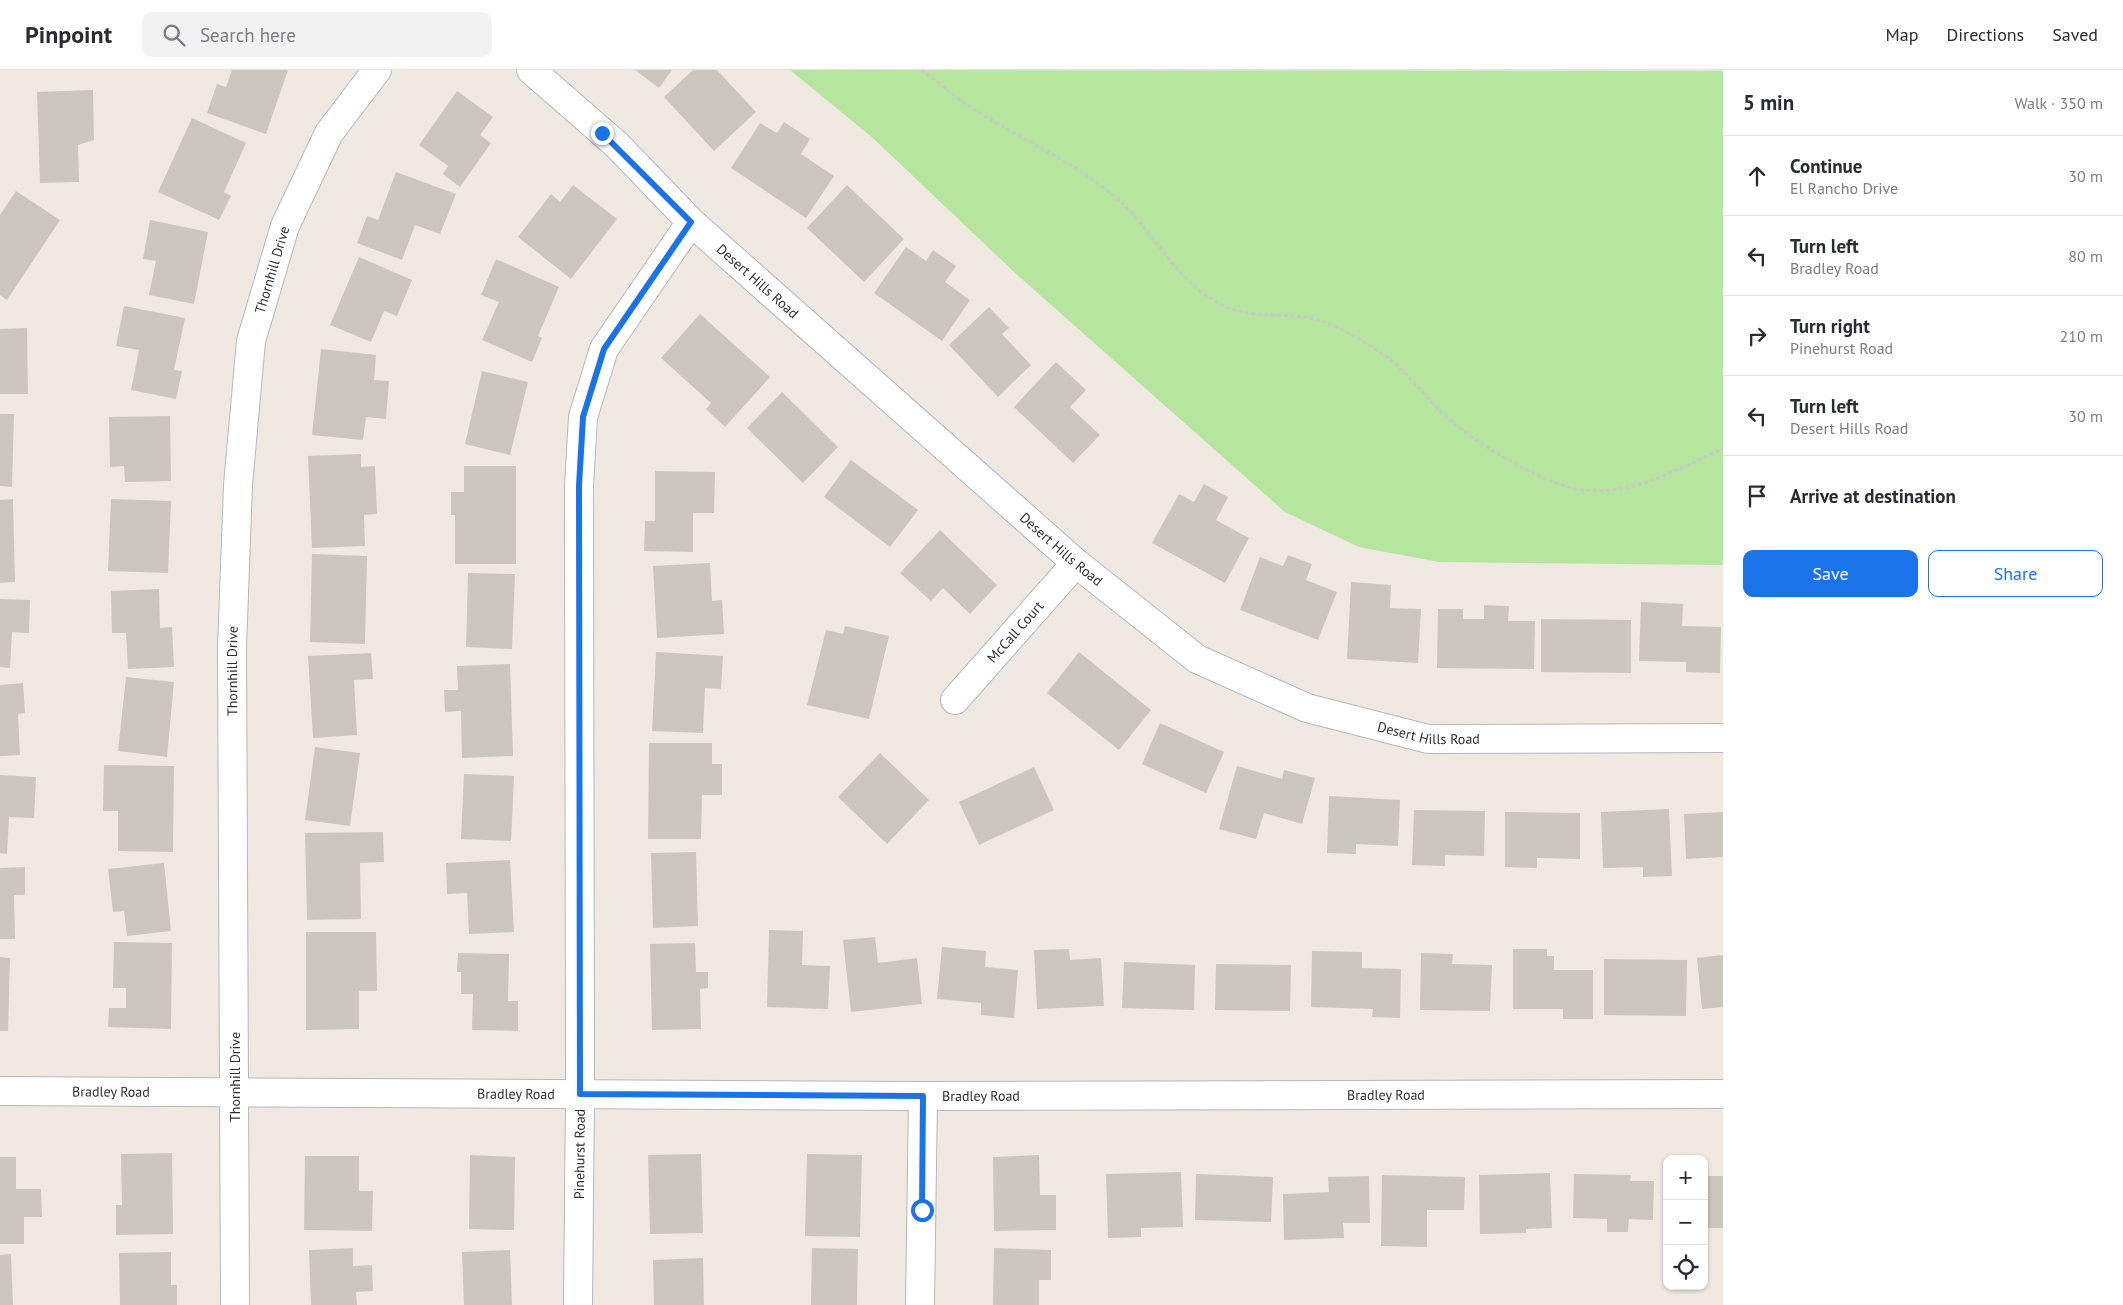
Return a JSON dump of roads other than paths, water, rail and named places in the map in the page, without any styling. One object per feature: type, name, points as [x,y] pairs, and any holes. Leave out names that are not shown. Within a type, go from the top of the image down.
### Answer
[{"type":"street","name":"Thornhill Drive","points":[[235,1305],[232,648],[238,485],[251,341],[285,226],[329,133],[377,70]]},
{"type":"street","name":"Desert Hills Road","points":[[531,70],[617,146],[691,222],[1076,563],[1197,659],[1307,708],[1428,739],[1723,738]]},
{"type":"street","name":"Pinehurst Road","points":[[578,1305],[580,1094],[579,486],[583,417],[604,349],[691,222]]},
{"type":"street","name":"McCall Court","points":[[955,700],[1076,563]]},
{"type":"street","name":"Bradley Road","points":[[0,1091],[923,1096],[1723,1094]]},
{"type":"street","points":[[920,1305],[923,1096]]}]
